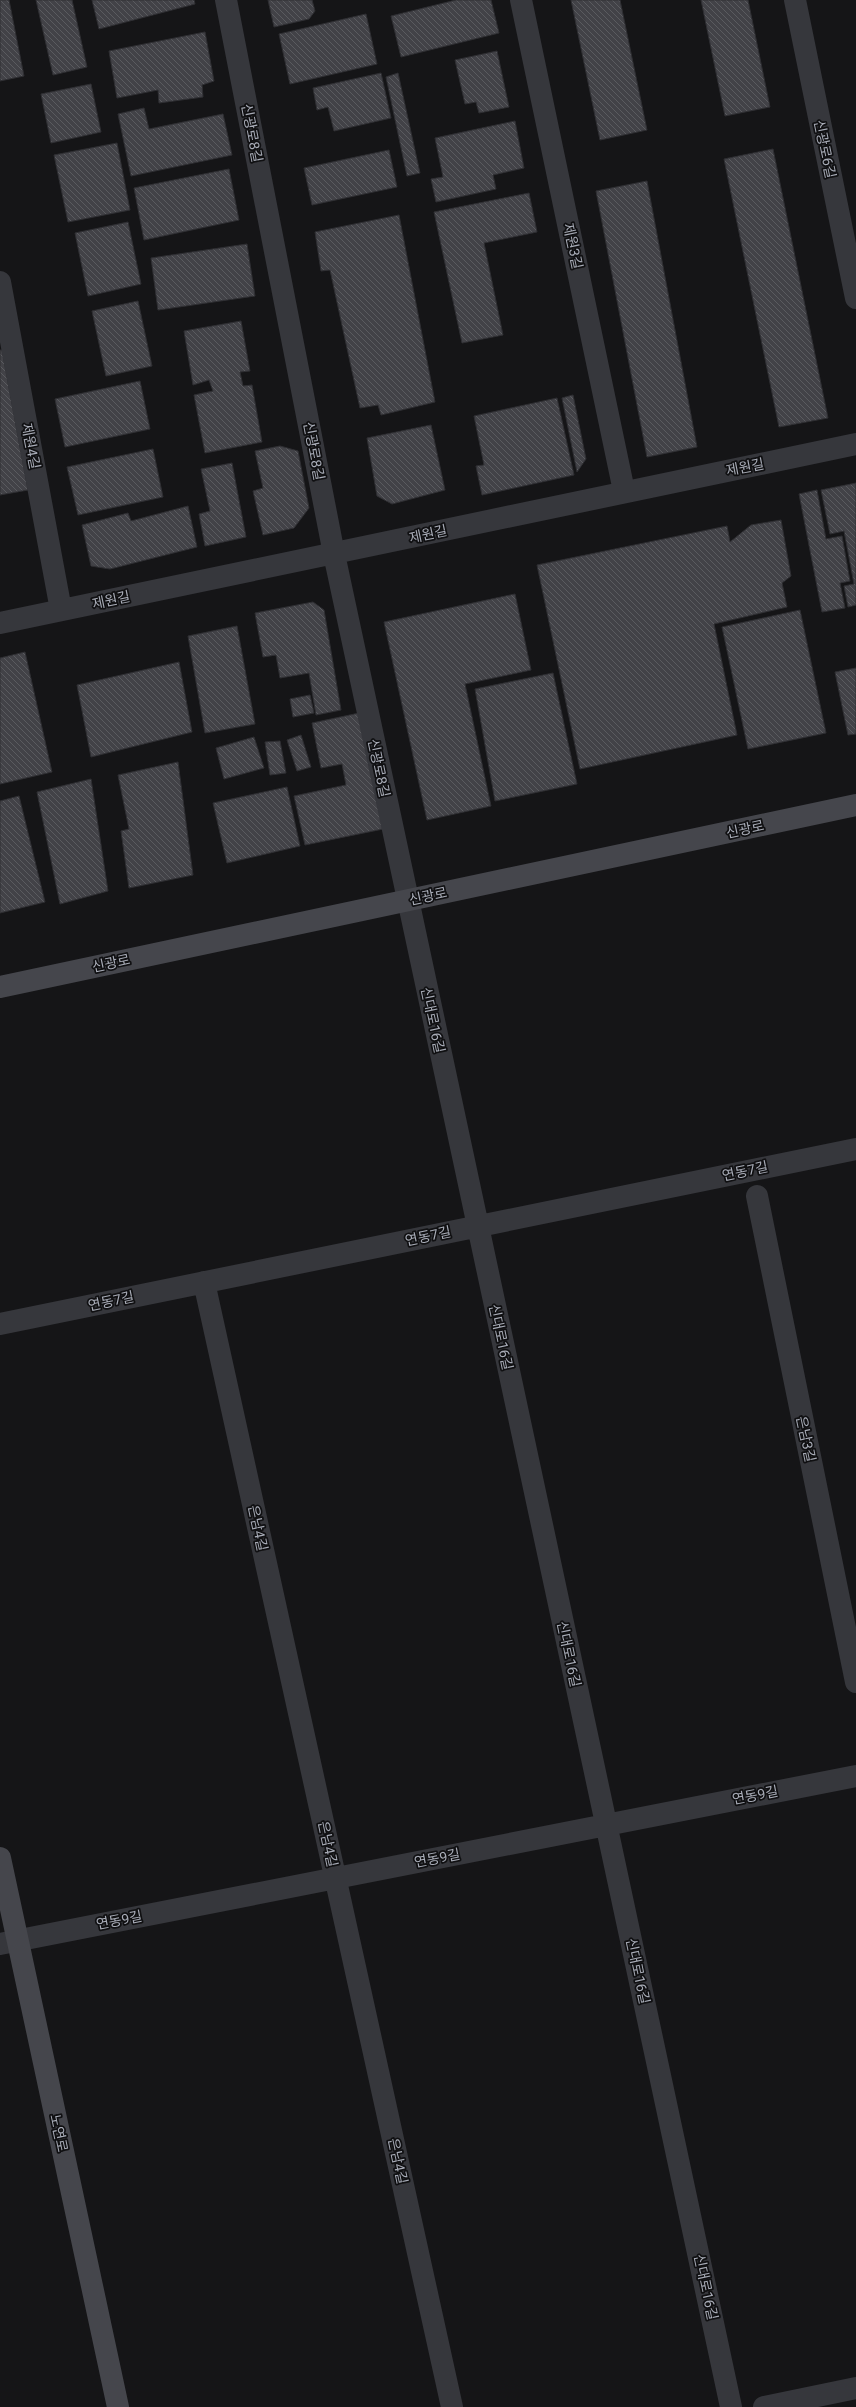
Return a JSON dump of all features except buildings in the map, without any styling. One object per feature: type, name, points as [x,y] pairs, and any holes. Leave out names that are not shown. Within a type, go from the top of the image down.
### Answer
[{"type":"main road","name":"신광로","points":[[0,987],[856,805]]},
{"type":"main road","name":"노연로","points":[[0,1858],[9,1942],[118,2407]]},
{"type":"street","name":"신광로8길","points":[[226,0],[334,554],[407,901]]},
{"type":"street","name":"제원3길","points":[[521,0],[624,491]]},
{"type":"street","name":"신광로6길","points":[[795,0],[856,298]]},
{"type":"street","name":"제원4길","points":[[0,282],[61,610]]},
{"type":"street","name":"제원길","points":[[0,623],[334,554],[624,491],[856,444]]},
{"type":"street","name":"신대로16길","points":[[407,901],[731,2407]]},
{"type":"street","name":"연동7길","points":[[0,1324],[856,1149]]},
{"type":"street","name":"은남3길","points":[[757,1196],[856,1682]]},
{"type":"street","name":"은남4길","points":[[204,1282],[452,2407]]},
{"type":"street","name":"연동9길","points":[[9,1942],[856,1776]]},
{"type":"street","points":[[764,2407],[856,2388]]}]
